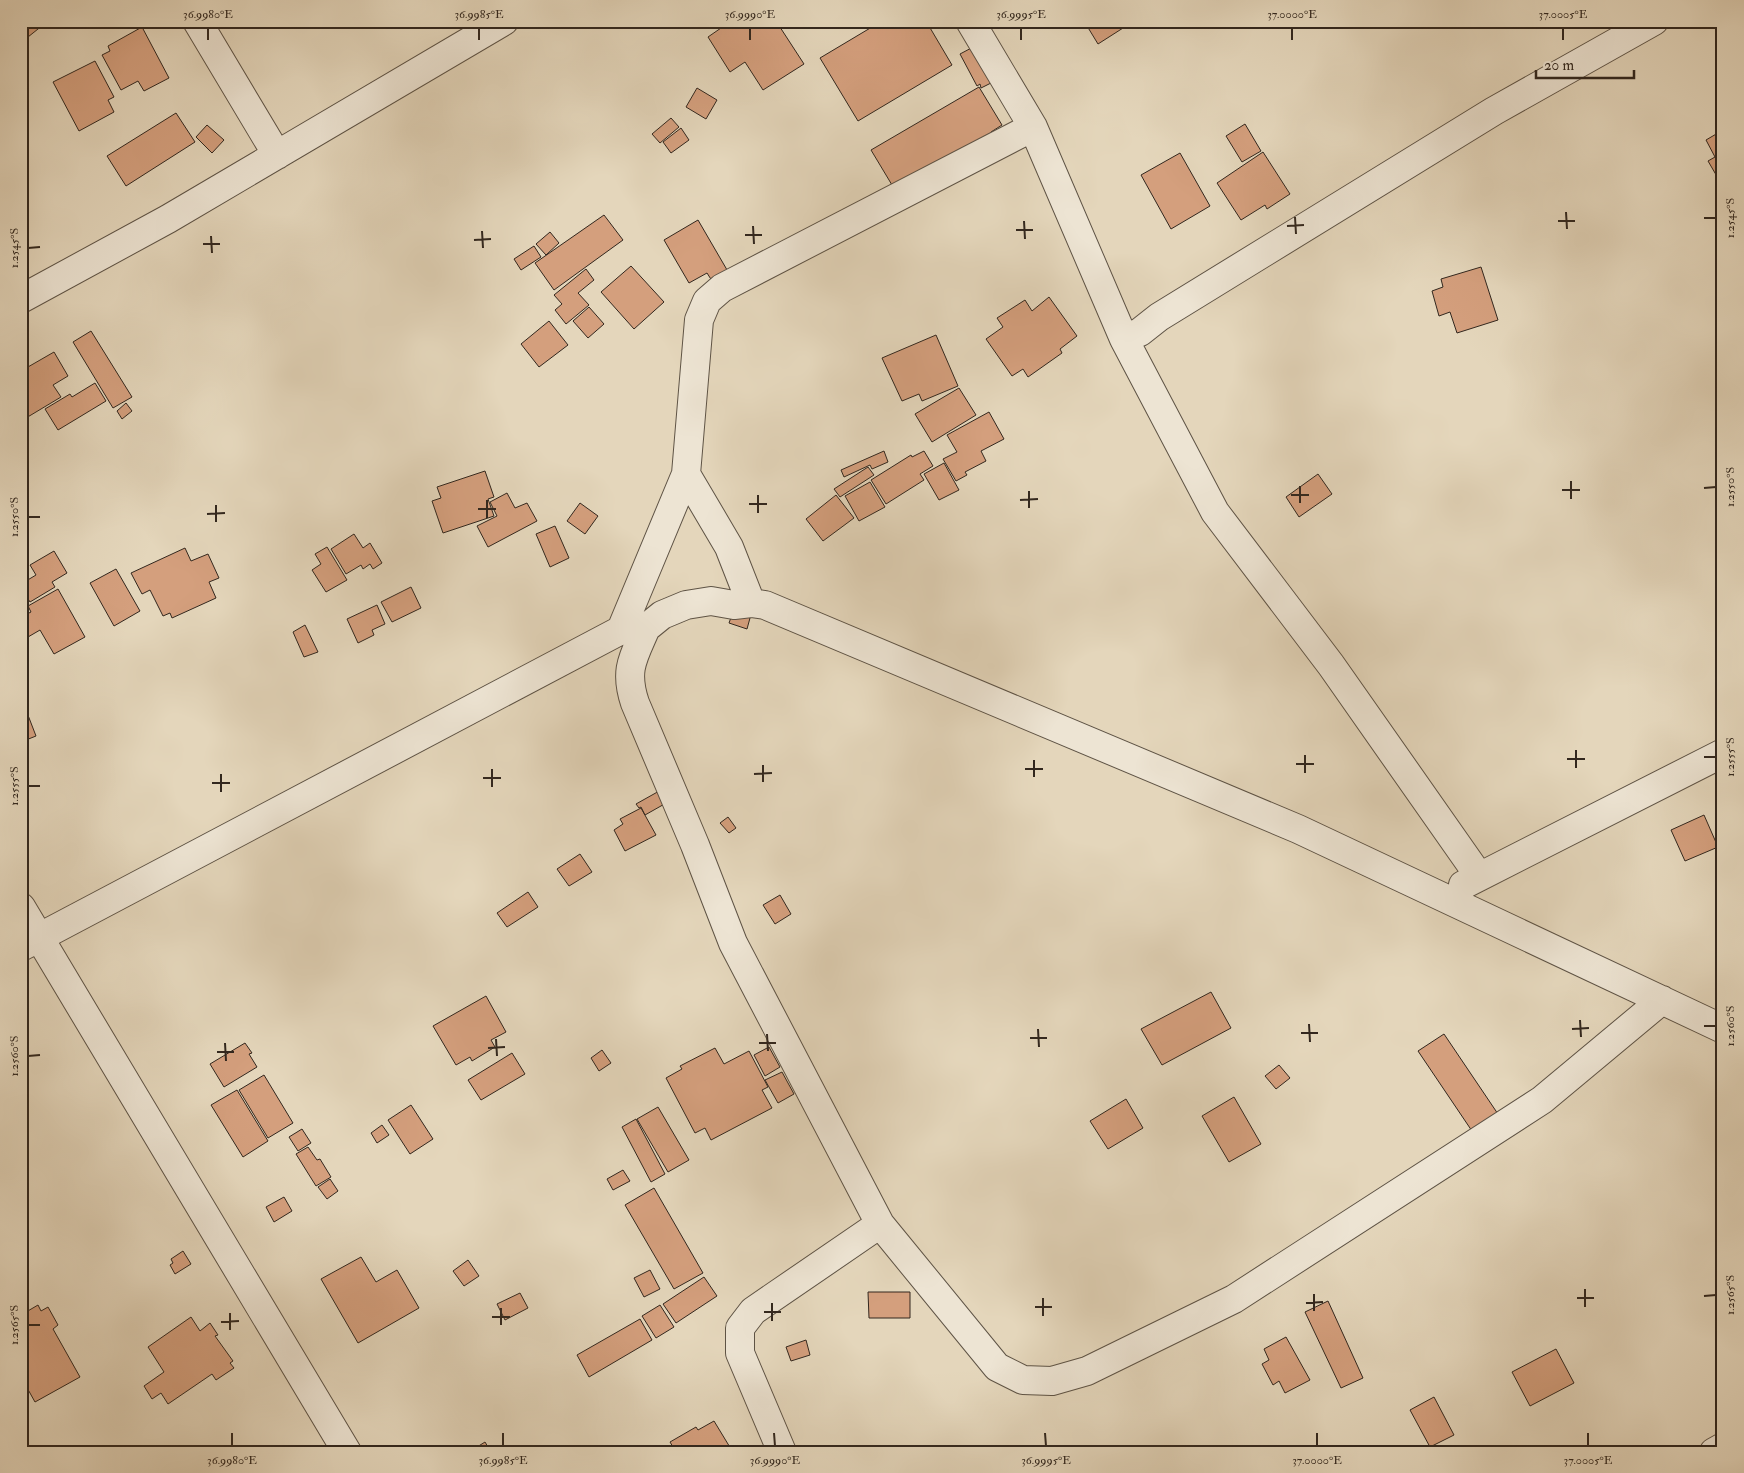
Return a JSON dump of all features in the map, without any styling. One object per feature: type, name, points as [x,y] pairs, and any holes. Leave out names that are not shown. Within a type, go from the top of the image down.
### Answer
[{"type":"street","points":[[197,21],[277,155]]},
{"type":"street","points":[[21,300],[168,219],[504,21]]},
{"type":"street","points":[[970,21],[1034,127],[1124,339],[1215,512],[1331,666],[1479,876]]},
{"type":"street","points":[[1124,339],[1140,332],[1159,317],[1494,111],[1654,21]]},
{"type":"street","points":[[1034,127],[722,288],[707,301],[699,320],[686,474],[633,629],[629,685],[733,943],[880,1224],[997,1367],[1023,1380],[1052,1381],[1061,1379],[1087,1371],[1234,1298],[1542,1100],[1662,1000]]},
{"type":"street","points":[[686,474],[728,547],[751,603]]},
{"type":"street","points":[[30,942],[662,615],[686,604],[711,601],[734,605],[751,603],[765,605],[1289,825],[1723,1029]]},
{"type":"street","points":[[1442,896],[1723,753]]},
{"type":"street","points":[[21,907],[30,942],[347,1452]]},
{"type":"street","points":[[782,1452],[740,1354],[740,1328],[753,1311],[880,1224]]},
{"type":"street","points":[[1714,1452],[1723,1447]]},
{"type":"building","points":[[21,21],[48,21],[28,37],[21,29]]},
{"type":"building","points":[[717,21],[776,21],[804,64],[763,90],[745,62],[730,72],[708,37],[721,28]]},
{"type":"building","points":[[882,21],[926,21],[952,65],[858,121],[820,58]]},
{"type":"building","points":[[1084,21],[1134,21],[1098,44]]},
{"type":"building","points":[[142,27],[169,78],[144,91],[138,81],[121,90],[102,55],[110,51],[108,46]]},
{"type":"building","points":[[977,45],[997,80],[981,88],[980,84],[977,86],[960,54]]},
{"type":"building","points":[[95,61],[114,97],[108,100],[114,112],[79,131],[53,82]]},
{"type":"building","points":[[979,87],[1002,125],[991,132],[995,137],[898,195],[871,150]]},
{"type":"building","points":[[697,88],[717,100],[706,119],[686,107]]},
{"type":"building","points":[[176,113],[195,142],[126,186],[107,156]]},
{"type":"building","points":[[671,118],[679,127],[660,143],[652,134]]},
{"type":"building","points":[[1245,124],[1261,151],[1242,162],[1226,136]]},
{"type":"building","points":[[207,125],[224,140],[212,153],[196,137]]},
{"type":"building","points":[[681,128],[689,140],[671,153],[663,142]]},
{"type":"building","points":[[1723,130],[1722,185],[1708,161],[1715,157],[1706,140]]},
{"type":"building","points":[[1263,152],[1290,194],[1267,209],[1265,205],[1241,220],[1217,183]]},
{"type":"building","points":[[1180,153],[1210,206],[1171,229],[1141,175]]},
{"type":"building","points":[[604,215],[623,240],[554,290],[535,263]]},
{"type":"building","points":[[698,220],[730,275],[714,284],[707,273],[689,283],[664,240]]},
{"type":"building","points":[[550,232],[559,243],[546,255],[536,244]]},
{"type":"building","points":[[534,246],[541,257],[521,270],[514,259]]},
{"type":"building","points":[[631,266],[664,302],[634,329],[601,292]]},
{"type":"building","points":[[1481,267],[1498,320],[1457,333],[1450,312],[1439,316],[1432,291],[1443,287],[1441,279]]},
{"type":"building","points":[[586,269],[594,280],[578,293],[589,305],[566,324],[555,310],[562,304],[554,295]]},
{"type":"building","points":[[1049,297],[1077,336],[1060,349],[1062,353],[1028,377],[1023,369],[1012,376],[986,339],[1003,327],[997,318],[1025,300],[1032,311]]},
{"type":"building","points":[[589,307],[604,324],[588,338],[573,321]]},
{"type":"building","points":[[549,321],[568,345],[539,367],[521,344]]},
{"type":"building","points":[[91,331],[132,397],[113,408],[73,342]]},
{"type":"building","points":[[936,335],[958,386],[922,401],[919,394],[902,401],[882,358]]},
{"type":"building","points":[[54,352],[68,376],[53,385],[61,397],[21,421],[21,371]]},
{"type":"building","points":[[95,383],[106,401],[58,430],[45,409],[70,394],[72,397]]},
{"type":"building","points":[[959,388],[976,415],[932,442],[915,414]]},
{"type":"building","points":[[126,403],[132,411],[122,419],[117,411]]},
{"type":"building","points":[[989,412],[1004,439],[981,451],[986,461],[965,472],[967,475],[956,481],[943,459],[957,452],[947,435]]},
{"type":"building","points":[[884,451],[888,462],[872,469],[870,465],[844,477],[841,470]]},
{"type":"building","points":[[924,451],[933,466],[920,474],[924,480],[886,504],[871,480],[911,455],[912,457]]},
{"type":"building","points":[[944,463],[959,490],[939,500],[924,474]]},
{"type":"building","points":[[868,467],[874,475],[840,497],[834,489]]},
{"type":"building","points":[[485,471],[494,497],[488,499],[494,516],[443,533],[432,501],[441,498],[437,487]]},
{"type":"building","points":[[1318,474],[1332,494],[1299,517],[1286,497]]},
{"type":"building","points":[[870,482],[885,507],[859,521],[845,496]]},
{"type":"building","points":[[507,493],[515,508],[527,503],[537,521],[488,547],[477,526],[497,516],[490,502]]},
{"type":"building","points":[[836,495],[854,518],[823,541],[806,519]]},
{"type":"building","points":[[580,503],[598,516],[585,534],[567,521]]},
{"type":"building","points":[[555,526],[569,558],[550,567],[536,534]]},
{"type":"building","points":[[354,534],[363,548],[370,543],[382,563],[373,569],[370,564],[363,569],[361,565],[346,574],[331,549]]},
{"type":"building","points":[[327,547],[347,580],[326,592],[312,570],[321,564],[315,554]]},
{"type":"building","points":[[185,548],[191,561],[208,554],[219,578],[209,582],[216,598],[172,618],[170,613],[163,616],[150,590],[142,594],[131,573]]},
{"type":"building","points":[[54,551],[67,573],[52,582],[55,587],[30,602],[21,588],[21,584],[36,575],[30,565]]},
{"type":"building","points":[[116,569],[140,611],[114,626],[90,583]]},
{"type":"building","points":[[411,587],[421,608],[392,622],[381,602]]},
{"type":"building","points":[[58,589],[85,637],[54,654],[40,630],[28,637],[21,625],[21,617],[31,612],[28,606]]},
{"type":"building","points":[[377,605],[385,624],[372,630],[374,635],[358,643],[347,619]]},
{"type":"building","points":[[733,612],[750,618],[747,629],[729,623]]},
{"type":"building","points":[[305,625],[318,652],[304,657],[293,632]]},
{"type":"building","points":[[21,697],[36,736],[21,742]]},
{"type":"building","points":[[661,790],[668,802],[645,815],[641,807],[639,808],[636,804]]},
{"type":"building","points":[[641,808],[656,835],[625,851],[614,830],[623,824],[620,819]]},
{"type":"building","points":[[1704,815],[1718,847],[1685,861],[1671,830]]},
{"type":"building","points":[[728,817],[736,828],[729,833],[720,823]]},
{"type":"building","points":[[580,854],[592,872],[569,886],[557,869]]},
{"type":"building","points":[[528,892],[538,907],[507,927],[497,913]]},
{"type":"building","points":[[780,895],[791,914],[775,924],[763,905]]},
{"type":"building","points":[[23,990],[28,1000],[21,1004],[21,991]]},
{"type":"building","points":[[1211,992],[1231,1028],[1162,1065],[1141,1029]]},
{"type":"building","points":[[486,996],[506,1032],[491,1040],[495,1047],[472,1061],[470,1057],[456,1065],[433,1026]]},
{"type":"building","points":[[1444,1034],[1500,1117],[1474,1134],[1418,1051]]},
{"type":"building","points":[[245,1043],[252,1053],[249,1054],[257,1067],[224,1087],[210,1064]]},
{"type":"building","points":[[769,1047],[780,1067],[765,1076],[754,1055]]},
{"type":"building","points":[[715,1048],[724,1064],[749,1051],[768,1087],[762,1090],[772,1108],[711,1140],[705,1128],[695,1133],[666,1078],[682,1069],[680,1066]]},
{"type":"building","points":[[602,1050],[611,1063],[599,1071],[591,1058]]},
{"type":"building","points":[[512,1053],[525,1074],[481,1100],[468,1080]]},
{"type":"building","points":[[1279,1065],[1290,1078],[1276,1089],[1265,1076]]},
{"type":"building","points":[[782,1072],[794,1094],[778,1103],[765,1080]]},
{"type":"building","points":[[264,1075],[293,1123],[268,1138],[239,1090]]},
{"type":"building","points":[[237,1090],[268,1141],[243,1157],[211,1105]]},
{"type":"building","points":[[1234,1097],[1261,1144],[1229,1162],[1202,1116]]},
{"type":"building","points":[[1126,1099],[1143,1128],[1108,1149],[1090,1121]]},
{"type":"building","points":[[411,1105],[433,1139],[410,1154],[388,1120]]},
{"type":"building","points":[[658,1107],[689,1160],[668,1172],[637,1119]]},
{"type":"building","points":[[636,1119],[665,1174],[651,1182],[622,1127]]},
{"type":"building","points":[[382,1125],[389,1135],[377,1143],[371,1133]]},
{"type":"building","points":[[302,1129],[311,1143],[298,1151],[289,1137]]},
{"type":"building","points":[[308,1147],[317,1160],[320,1159],[331,1177],[316,1186],[296,1154]]},
{"type":"building","points":[[623,1170],[630,1181],[613,1190],[607,1179]]},
{"type":"building","points":[[330,1179],[338,1191],[327,1199],[318,1187]]},
{"type":"building","points":[[654,1188],[703,1273],[674,1289],[625,1205]]},
{"type":"building","points":[[284,1197],[292,1211],[274,1222],[266,1207]]},
{"type":"building","points":[[183,1251],[191,1264],[175,1274],[170,1265],[173,1263],[171,1259]]},
{"type":"building","points":[[361,1257],[376,1282],[397,1270],[419,1308],[358,1343],[321,1279]]},
{"type":"building","points":[[468,1260],[479,1276],[464,1286],[453,1271]]},
{"type":"building","points":[[650,1270],[660,1289],[644,1297],[634,1278]]},
{"type":"building","points":[[704,1277],[717,1296],[676,1323],[663,1304]]},
{"type":"building","points":[[868,1292],[910,1292],[910,1318],[869,1318]]},
{"type":"building","points":[[520,1293],[528,1308],[505,1320],[497,1304]]},
{"type":"building","points":[[1328,1301],[1363,1378],[1341,1388],[1305,1312]]},
{"type":"building","points":[[38,1305],[41,1311],[48,1307],[58,1325],[53,1329],[80,1377],[35,1402],[21,1377],[21,1315]]},
{"type":"building","points":[[660,1305],[674,1327],[656,1338],[642,1316]]},
{"type":"building","points":[[191,1317],[200,1331],[210,1323],[218,1335],[215,1336],[233,1361],[230,1363],[234,1368],[216,1380],[212,1374],[168,1404],[161,1393],[152,1399],[144,1386],[164,1372],[148,1347]]},
{"type":"building","points":[[640,1319],[652,1340],[589,1377],[577,1355]]},
{"type":"building","points":[[1286,1337],[1310,1380],[1285,1393],[1279,1381],[1273,1385],[1262,1364],[1269,1360],[1264,1349]]},
{"type":"building","points":[[806,1340],[810,1355],[791,1361],[786,1347]]},
{"type":"building","points":[[1556,1349],[1574,1383],[1530,1406],[1512,1372]]},
{"type":"building","points":[[1434,1397],[1454,1435],[1430,1447],[1410,1410]]},
{"type":"building","points":[[714,1421],[731,1449],[726,1452],[676,1452],[670,1442],[696,1427],[698,1430]]},
{"type":"building","points":[[485,1442],[491,1452],[469,1452]]}]
